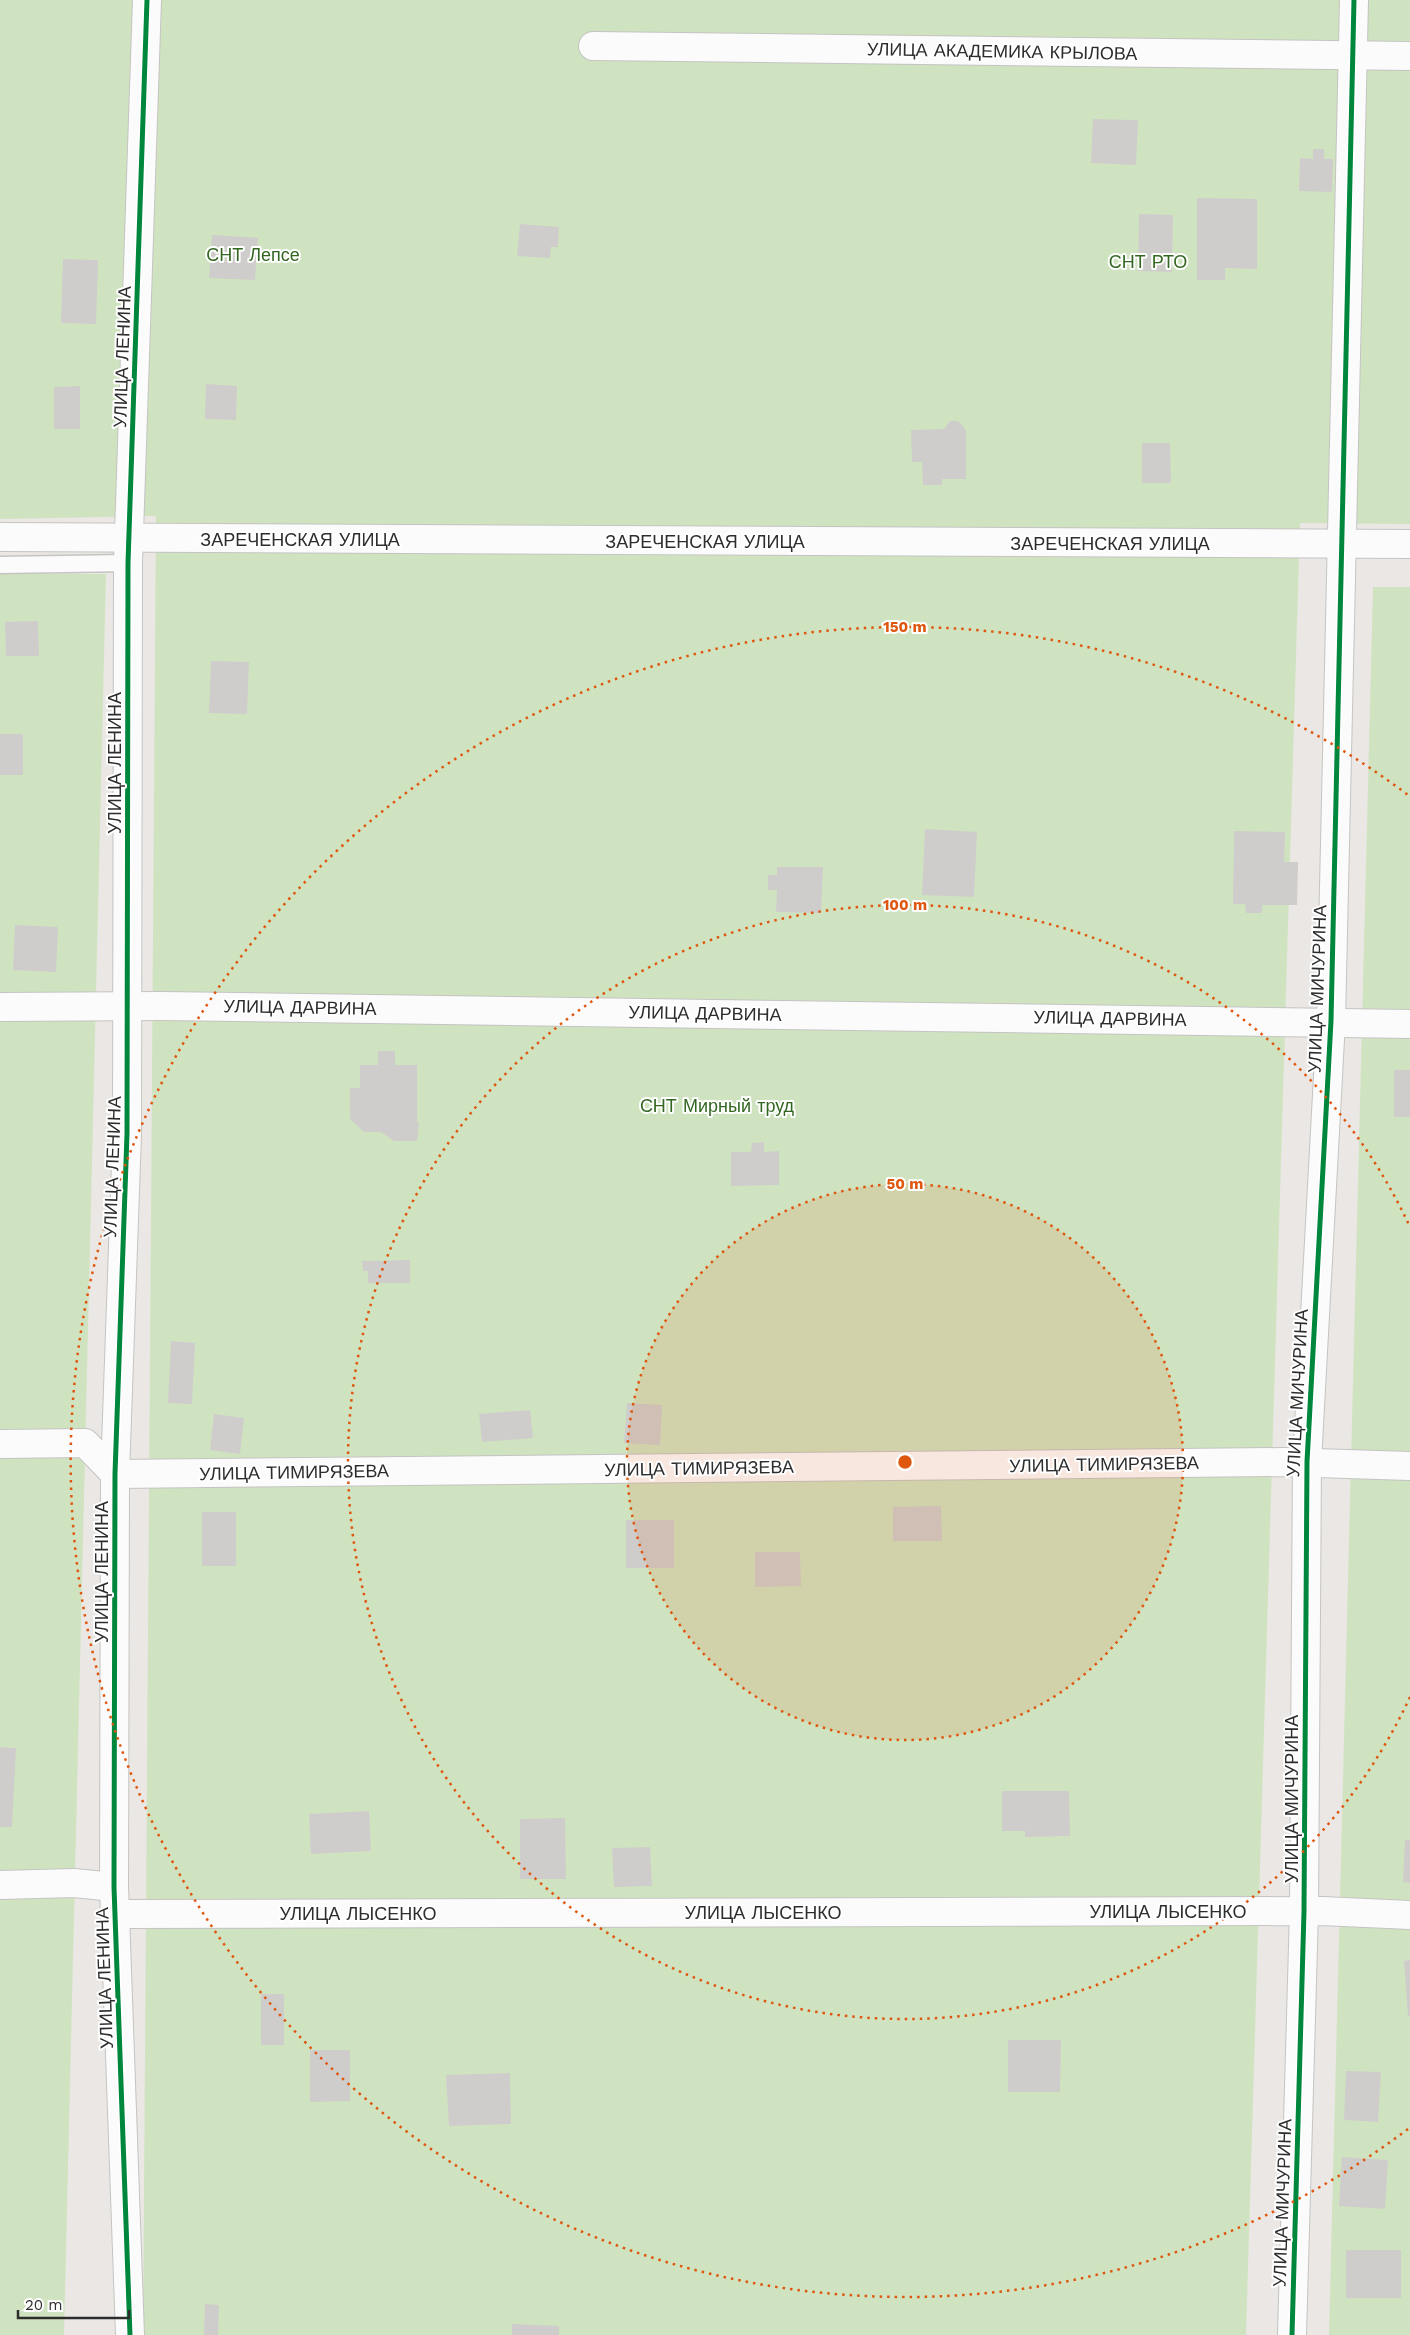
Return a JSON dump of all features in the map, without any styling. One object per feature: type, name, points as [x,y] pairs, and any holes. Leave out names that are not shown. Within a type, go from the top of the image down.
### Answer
[{"type":"street","name":"УЛИЦА ЛЕНИНА","points":[[130,2335],[114,1887],[114,1474],[128,1134],[128,551],[142,208],[147,0]]},
{"type":"street","name":"УЛИЦА МИЧУРИНА","points":[[1292,2335],[1304,1911],[1307,1462],[1331,1021],[1354,0]]},
{"type":"street","name":"УЛИЦА АКАДЕМИКА КРЫЛОВА","points":[[594,46],[1410,56]]},
{"type":"street","name":"ЗАРЕЧЕНСКАЯ УЛИЦА","points":[[0,537],[128,551],[1410,544]]},
{"type":"street","name":"УЛИЦА ДАРВИНА","points":[[0,1007],[128,1005],[1331,1021],[1410,1024]]},
{"type":"street","points":[[0,1444],[85,1443],[114,1474]]},
{"type":"street","name":"УЛИЦА ТИМИРЯЗЕВА","points":[[114,1474],[1307,1462],[1410,1466]]},
{"type":"street","points":[[0,1885],[74,1883],[114,1887]]},
{"type":"street","name":"УЛИЦА ЛЫСЕНКО","points":[[116,1914],[1304,1911],[1410,1915]]},
{"type":"lane","points":[[0,565],[128,551]]},
{"type":"green space","name":"СНТ Мирный труд","points":[[0,0],[1410,0],[1410,524],[1300,523],[1246,2335],[143,2335],[156,516],[0,519]]},
{"type":"green space","points":[[0,574],[106,574],[64,2335],[0,2335]]},
{"type":"green space","points":[[1373,587],[1410,587],[1410,2335],[1329,2335]]},
{"type":"building","points":[[1093,119],[1138,120],[1136,165],[1091,163]]},
{"type":"building","points":[[1313,149],[1324,149],[1324,159],[1333,159],[1332,192],[1299,191],[1300,158],[1313,159]]},
{"type":"building","points":[[1197,198],[1257,199],[1257,269],[1225,268],[1225,280],[1197,280]]},
{"type":"building","points":[[1139,214],[1173,215],[1172,272],[1138,271]]},
{"type":"building","points":[[520,224],[559,227],[558,247],[551,247],[550,258],[517,256]]},
{"type":"building","points":[[212,235],[258,238],[255,280],[209,278]]},
{"type":"building","points":[[63,259],[98,260],[96,324],[61,323]]},
{"type":"building","points":[[206,384],[237,386],[236,420],[205,419]]},
{"type":"building","points":[[80,386],[80,429],[54,429],[54,387]]},
{"type":"building","points":[[950,421],[958,421],[966,430],[966,479],[942,479],[942,485],[923,485],[922,462],[912,462],[911,430],[944,429]]},
{"type":"building","points":[[1142,443],[1170,443],[1171,483],[1142,483]]},
{"type":"building","points":[[38,621],[39,656],[6,656],[5,622]]},
{"type":"building","points":[[211,661],[249,662],[247,714],[209,713]]},
{"type":"building","points":[[0,734],[23,734],[23,775],[0,775]]},
{"type":"building","points":[[925,829],[977,832],[974,897],[922,895]]},
{"type":"building","points":[[1234,831],[1285,832],[1284,862],[1298,862],[1297,905],[1262,905],[1262,913],[1246,913],[1245,904],[1233,904]]},
{"type":"building","points":[[777,867],[823,867],[821,913],[776,912],[777,890],[768,890],[768,875],[777,875]]},
{"type":"building","points":[[15,925],[58,927],[56,972],[13,970]]},
{"type":"building","points":[[378,1051],[395,1051],[395,1065],[417,1065],[417,1122],[419,1122],[417,1141],[394,1141],[381,1132],[364,1132],[350,1119],[350,1088],[360,1088],[360,1065],[378,1065]]},
{"type":"building","points":[[1394,1070],[1410,1070],[1410,1117],[1394,1117]]},
{"type":"building","points":[[764,1142],[764,1152],[779,1151],[779,1185],[731,1186],[731,1152],[751,1152],[752,1143]]},
{"type":"building","points":[[410,1260],[410,1283],[368,1283],[368,1271],[363,1271],[362,1261]]},
{"type":"building","points":[[171,1341],[195,1343],[192,1404],[168,1403]]},
{"type":"building","points":[[627,1403],[662,1405],[660,1445],[624,1443]]},
{"type":"building","points":[[530,1410],[533,1438],[482,1442],[479,1414]]},
{"type":"building","points":[[214,1414],[244,1418],[240,1454],[210,1450]]},
{"type":"building","points":[[941,1506],[942,1541],[893,1541],[893,1507]]},
{"type":"building","points":[[202,1512],[236,1512],[236,1566],[202,1566]]},
{"type":"building","points":[[626,1520],[674,1520],[674,1568],[626,1568]]},
{"type":"building","points":[[755,1552],[800,1552],[801,1586],[755,1587]]},
{"type":"building","points":[[0,1747],[16,1748],[12,1827],[0,1827]]},
{"type":"building","points":[[1002,1791],[1069,1791],[1070,1836],[1025,1837],[1025,1831],[1002,1831]]},
{"type":"building","points":[[369,1811],[371,1851],[311,1854],[309,1814]]},
{"type":"building","points":[[565,1818],[566,1879],[520,1879],[520,1819]]},
{"type":"building","points":[[1405,1840],[1410,1840],[1410,1883],[1403,1882]]},
{"type":"building","points":[[650,1847],[652,1886],[614,1887],[612,1848]]},
{"type":"building","points":[[1410,1960],[1410,2015],[1408,2016],[1404,1961]]},
{"type":"building","points":[[261,1994],[284,1994],[284,2045],[261,2045]]},
{"type":"building","points":[[1008,2040],[1061,2040],[1060,2092],[1008,2092]]},
{"type":"building","points":[[310,2050],[350,2050],[350,2101],[310,2102]]},
{"type":"building","points":[[1346,2071],[1381,2072],[1378,2122],[1344,2120]]},
{"type":"building","points":[[510,2073],[511,2124],[449,2126],[446,2075]]},
{"type":"building","points":[[1342,2157],[1388,2160],[1385,2209],[1339,2206]]},
{"type":"building","points":[[1346,2250],[1401,2250],[1401,2298],[1346,2298]]},
{"type":"building","points":[[205,2304],[219,2305],[218,2335],[204,2335]]},
{"type":"building","points":[[512,2324],[559,2326],[559,2335],[512,2335]]},
{"type":"cycle path","points":[[130,2335],[114,1887],[115,1474],[127,1134],[128,563],[147,0]]},
{"type":"cycle path","points":[[1292,2335],[1304,1911],[1307,1462],[1331,1021],[1354,0]]},
{"type":"park label","name":"СНТ Лепсе","points":[[253,254]]},
{"type":"park label","name":"СНТ РТО","points":[[1148,261]]}]
